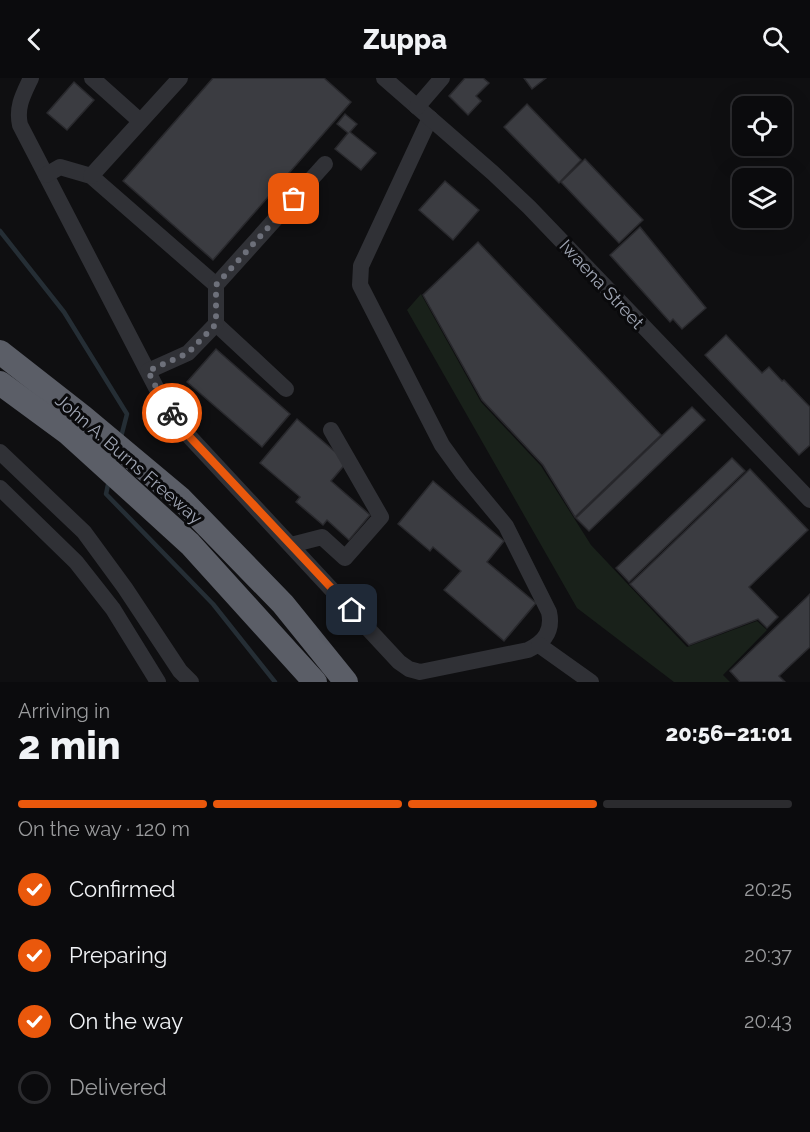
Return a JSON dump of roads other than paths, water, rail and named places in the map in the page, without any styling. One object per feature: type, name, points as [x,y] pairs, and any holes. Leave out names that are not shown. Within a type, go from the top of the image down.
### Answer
[{"type":"highway","name":"John A. Burns Freeway","points":[[0,352],[83,417],[181,499],[283,604],[346,682]]},
{"type":"highway","name":"John A. Burns Freeway","points":[[0,383],[68,434],[190,544],[315,682]]},
{"type":"street","points":[[31,78],[19,104],[17,113],[20,125],[162,399],[188,435],[399,663],[420,672],[528,650],[539,645],[547,636],[552,622],[514,539],[448,454],[360,285],[361,266],[424,112],[442,78]]},
{"type":"street","points":[[92,78],[140,121]]},
{"type":"street","points":[[91,176],[180,78]]},
{"type":"street","name":"Iwaena Street","points":[[384,78],[529,207],[810,500]]},
{"type":"street","points":[[148,371],[188,353],[216,324],[216,285],[324,164]]},
{"type":"street","points":[[46,175],[60,167],[91,176],[216,285]]},
{"type":"street","points":[[216,324],[286,389]]},
{"type":"street","points":[[291,545],[322,537],[345,558],[381,517],[332,430]]},
{"type":"street","points":[[0,452],[84,532],[125,588],[180,672],[192,682]]},
{"type":"street","points":[[0,488],[76,562],[113,609],[158,682]]},
{"type":"street","points":[[539,645],[591,682]]},
{"type":"waterway","points":[[0,231],[64,312],[127,414],[121,437]]},
{"type":"waterway","points":[[109,480],[106,494],[213,604],[275,682]]}]
